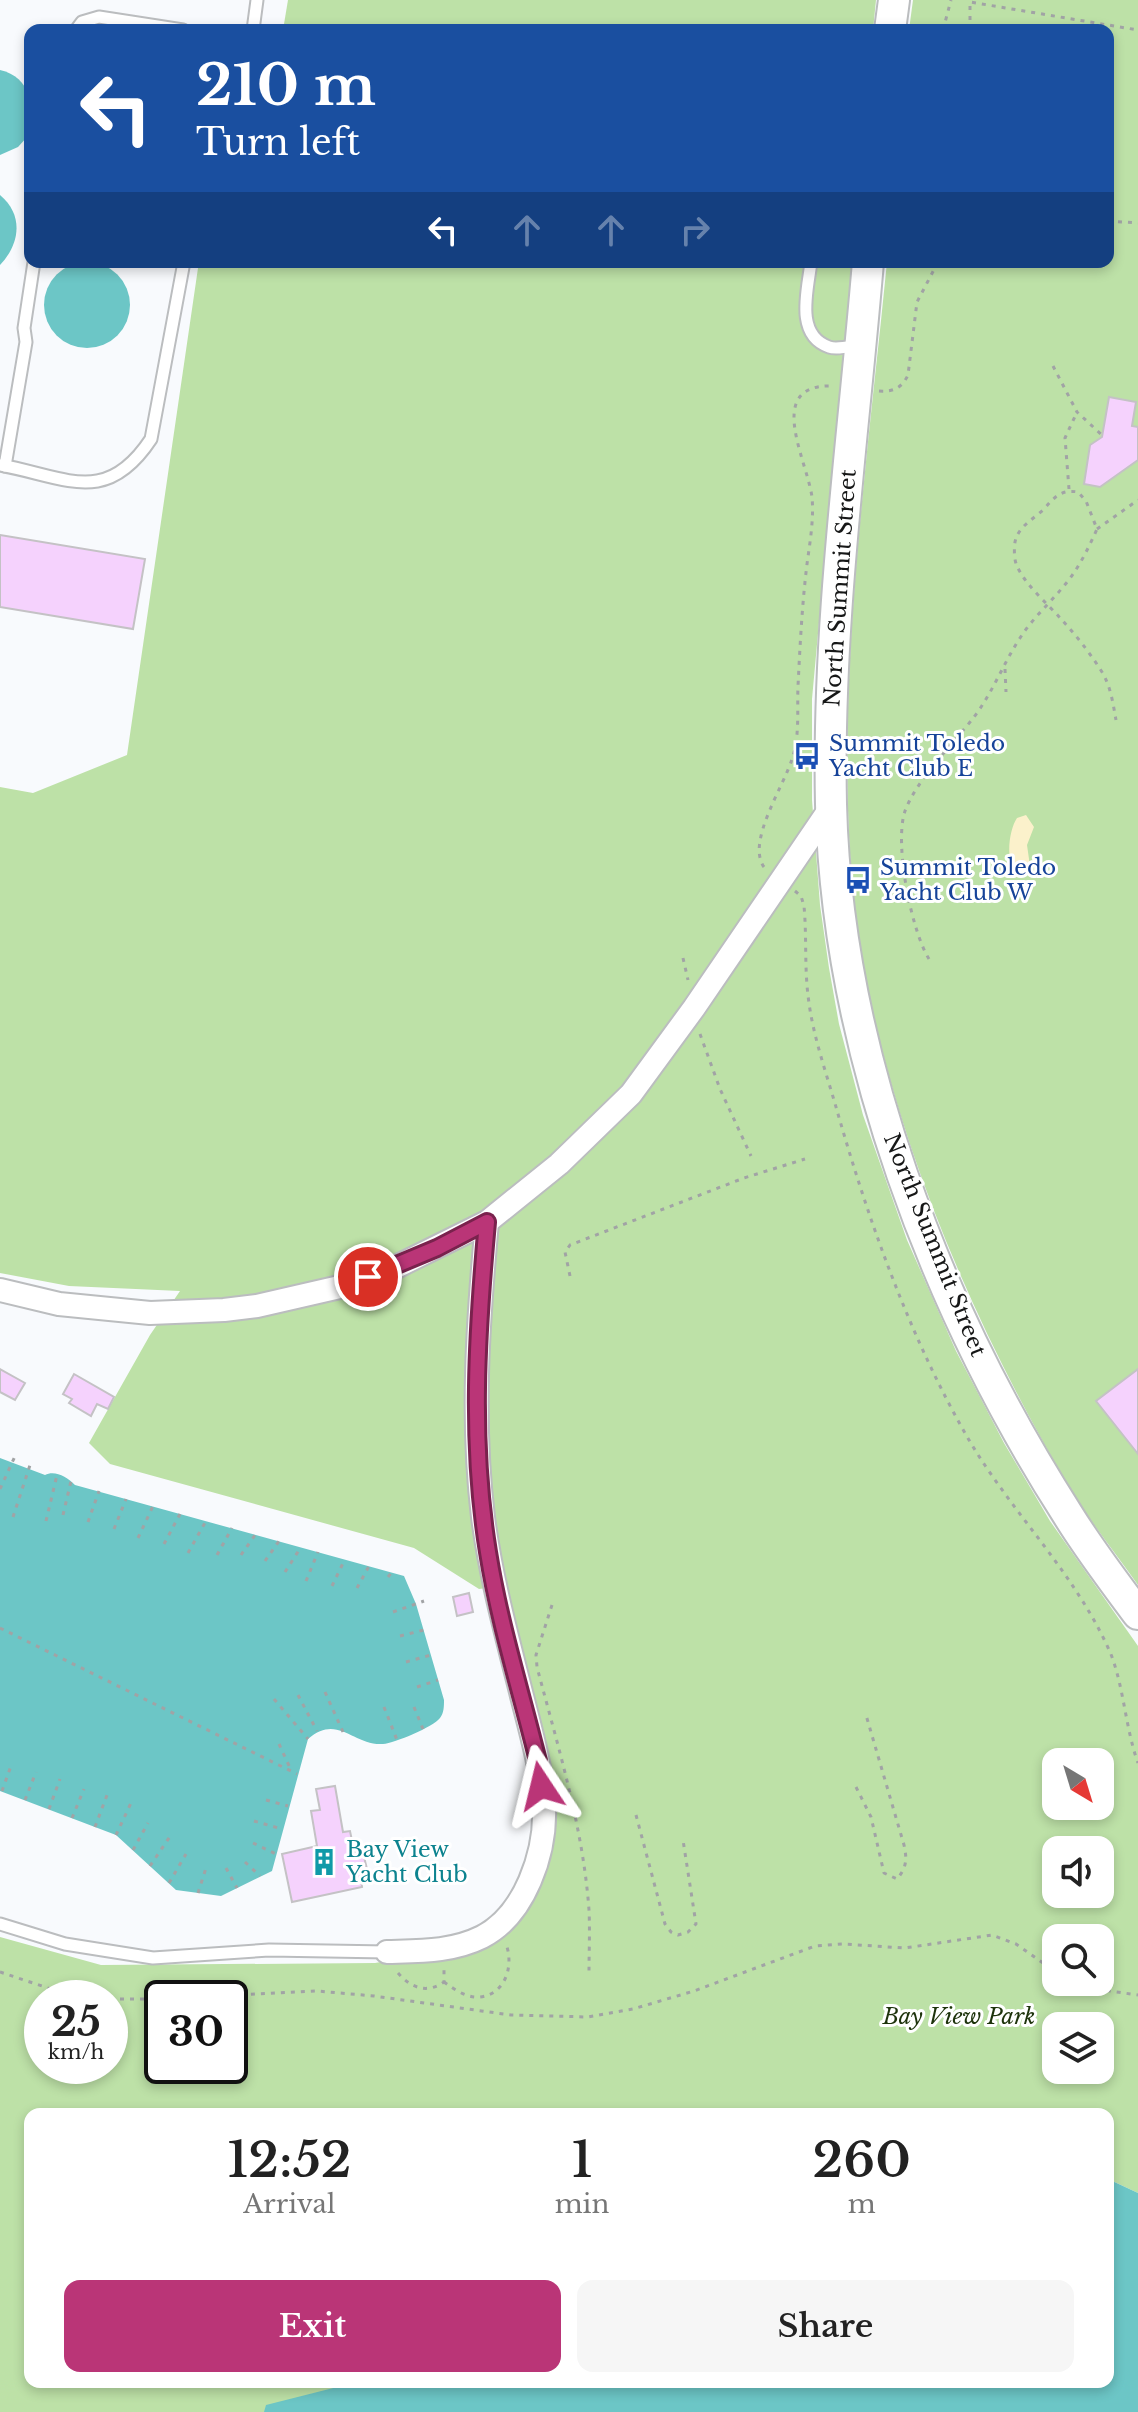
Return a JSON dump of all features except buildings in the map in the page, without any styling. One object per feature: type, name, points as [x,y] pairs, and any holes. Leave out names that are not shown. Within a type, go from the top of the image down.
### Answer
[{"type":"main road","points":[[891,24],[894,0]]},
{"type":"main road","name":"North Summit Street","points":[[867,268],[837,587],[831,721],[831,807],[841,921],[856,1008],[872,1077],[904,1179],[960,1317],[1011,1417],[1068,1517],[1138,1614]]},
{"type":"street","points":[[0,1290],[59,1304],[150,1313],[257,1306],[344,1286],[392,1269],[487,1222],[559,1164],[631,1094],[694,1008],[831,807]]},
{"type":"street","points":[[387,1952],[440,1950],[481,1937],[499,1926],[514,1909],[526,1887],[542,1833],[544,1809],[538,1761],[488,1554],[479,1481],[476,1374],[487,1222]]},
{"type":"lane","points":[[254,24],[257,0]]},
{"type":"lane","points":[[80,24],[99,17],[144,24]]},
{"type":"lane","points":[[33,268],[24,328],[26,342],[2,465],[83,483],[108,479],[135,462],[151,439],[183,268]]},
{"type":"lane","points":[[811,268],[807,327],[818,341],[831,348],[861,345]]},
{"type":"lane","points":[[0,1924],[65,1944],[153,1958],[269,1950],[387,1952]]},
{"type":"path","points":[[945,24],[951,0]]},
{"type":"path","points":[[970,24],[970,2],[1102,24]]},
{"type":"path","points":[[1114,26],[1138,30]]},
{"type":"path","points":[[1114,221],[1138,223]]},
{"type":"path","points":[[935,268],[917,302],[908,375],[904,384],[887,391],[817,386],[807,389],[794,406],[793,420],[809,476],[813,503],[802,616],[797,735],[784,783],[760,835],[758,849],[760,863],[801,896],[809,1005],[826,1073],[876,1235],[939,1380],[969,1439],[1080,1596],[1099,1628],[1115,1669],[1130,1741],[1138,1763]]},
{"type":"path","points":[[1053,366],[1077,412],[1103,436]]},
{"type":"path","points":[[1070,490],[1065,438],[1077,412]]},
{"type":"path","points":[[1097,529],[1083,495],[1070,490],[1055,496],[1020,529],[1015,539],[1016,565],[1077,638],[1106,680],[1116,720]]},
{"type":"path","points":[[929,959],[910,911],[903,837],[904,813],[915,792],[981,708],[1019,638],[1074,572],[1097,529],[1138,500]]},
{"type":"path","points":[[1006,665],[1006,692]]},
{"type":"path","points":[[683,958],[709,1061],[751,1156]]},
{"type":"path","points":[[570,1276],[565,1252],[570,1245],[744,1178],[805,1159]]},
{"type":"path","points":[[0,1489],[16,1454]]},
{"type":"path","points":[[13,1517],[31,1462]]},
{"type":"path","points":[[46,1521],[57,1475]]},
{"type":"path","points":[[63,1515],[71,1481]]},
{"type":"path","points":[[88,1522],[99,1491]]},
{"type":"path","points":[[114,1529],[126,1499]]},
{"type":"path","points":[[138,1538],[153,1506]]},
{"type":"path","points":[[164,1544],[180,1514]]},
{"type":"path","points":[[188,1553],[206,1521]]},
{"type":"path","points":[[217,1555],[232,1528]]},
{"type":"path","points":[[241,1555],[255,1535]]},
{"type":"path","points":[[265,1561],[279,1541]]},
{"type":"path","points":[[285,1572],[301,1547]]},
{"type":"path","points":[[306,1581],[318,1552]]},
{"type":"path","points":[[332,1586],[345,1559]]},
{"type":"path","points":[[357,1588],[369,1566]]},
{"type":"path","points":[[388,1577],[392,1572]]},
{"type":"path","points":[[393,1612],[424,1601]]},
{"type":"path","points":[[552,1605],[536,1655],[537,1667],[572,1802],[580,1847],[588,1909],[589,1972]]},
{"type":"path","points":[[0,1628],[297,1774]]},
{"type":"path","points":[[400,1636],[424,1630]]},
{"type":"path","points":[[406,1662],[431,1655]]},
{"type":"path","points":[[417,1687],[438,1680]]},
{"type":"path","points":[[325,1692],[343,1732]]},
{"type":"path","points":[[298,1695],[317,1731]]},
{"type":"path","points":[[274,1699],[308,1739]]},
{"type":"path","points":[[384,1707],[397,1740]]},
{"type":"path","points":[[414,1707],[423,1729]]},
{"type":"path","points":[[856,1787],[871,1817],[884,1873],[897,1879],[905,1869],[907,1858],[866,1715]]},
{"type":"path","points":[[279,1744],[291,1770]]},
{"type":"path","points":[[2,1791],[12,1763]]},
{"type":"path","points":[[25,1800],[36,1772]]},
{"type":"path","points":[[49,1809],[60,1779]]},
{"type":"path","points":[[72,1818],[84,1789]]},
{"type":"path","points":[[95,1827],[107,1795]]},
{"type":"path","points":[[266,1800],[288,1806]]},
{"type":"path","points":[[116,1835],[131,1803]]},
{"type":"path","points":[[636,1815],[665,1924],[678,1935],[688,1932],[696,1924],[683,1840]]},
{"type":"path","points":[[254,1821],[282,1829]]},
{"type":"path","points":[[133,1850],[148,1823]]},
{"type":"path","points":[[150,1866],[171,1835]]},
{"type":"path","points":[[253,1843],[276,1854]]},
{"type":"path","points":[[169,1883],[186,1854]]},
{"type":"path","points":[[245,1862],[260,1876]]},
{"type":"path","points":[[198,1893],[206,1868]]},
{"type":"path","points":[[226,1868],[237,1888]]},
{"type":"path","points":[[444,1982],[468,1995],[480,1997],[496,1991],[509,1971],[509,1953],[499,1926]]},
{"type":"path","points":[[248,1994],[317,1991],[488,2013],[588,2017],[622,2012],[694,1991],[815,1946],[843,1944],[905,1948],[992,1935],[1016,1944],[1042,1962]]},
{"type":"path","points":[[440,1950],[444,1982]]},
{"type":"path","points":[[387,1952],[402,1978],[416,1988],[427,1990],[444,1982]]},
{"type":"path","points":[[0,1972],[24,1980]]},
{"type":"path","points":[[1114,1992],[1138,1995]]},
{"type":"green space","points":[[288,0],[876,0],[874,24],[284,24]]},
{"type":"green space","points":[[913,0],[1138,0],[1138,1585],[1074,1495],[1026,1411],[954,1259],[922,1180],[874,1017],[859,935],[850,854],[847,781],[851,632],[886,268],[1114,268],[1114,24],[910,24]]},
{"type":"green space","name":"Bay View Park","points":[[198,268],[851,268],[812,699],[812,800],[820,905],[829,968],[839,1024],[863,1115],[907,1240],[956,1351],[1004,1443],[1050,1521],[1138,1646],[1138,2193],[1114,2182],[1114,2108],[24,2108],[24,2388],[558,2388],[529,2412],[0,2412],[0,1937],[101,1965],[375,1963],[479,1945],[535,1888],[555,1823],[502,1586],[479,1589],[414,1548],[110,1464],[89,1443],[150,1335],[180,1291],[69,1286],[0,1273],[0,787],[33,793],[127,755]]},
{"type":"sand","points":[[1026,815],[1034,827],[1027,845],[1030,866],[1024,874],[1013,867],[1009,850],[1014,824],[1017,818]]},
{"type":"water","points":[[0,70],[19,79],[24,86],[24,140],[18,147],[0,155]]},
{"type":"water","points":[[0,195],[13,211],[16,230],[12,248],[0,265]]},
{"type":"water","points":[[65,268],[109,268],[118,274],[130,297],[130,313],[123,329],[111,341],[95,348],[79,348],[63,341],[51,329],[44,313],[47,288],[56,274]]},
{"type":"water","points":[[0,1458],[45,1475],[61,1475],[75,1485],[404,1576],[416,1604],[444,1700],[441,1716],[422,1730],[383,1744],[328,1729],[308,1739],[272,1871],[221,1896],[176,1890],[116,1835],[0,1791]]},
{"type":"water","points":[[1114,2182],[1138,2193],[1138,2412],[264,2412],[266,2405],[333,2388],[1114,2388]]},
{"type":"place","name":"Summit Toledo Yacht Club E","points":[[807,756]]},
{"type":"place","name":"Summit Toledo Yacht Club W","points":[[858,880]]},
{"type":"place","name":"Bay View Yacht Club","points":[[324,1862]]},
{"type":"route","points":[[368,1277],[392,1269],[487,1222],[476,1374],[479,1481],[488,1554],[538,1761],[541,1786]]}]
